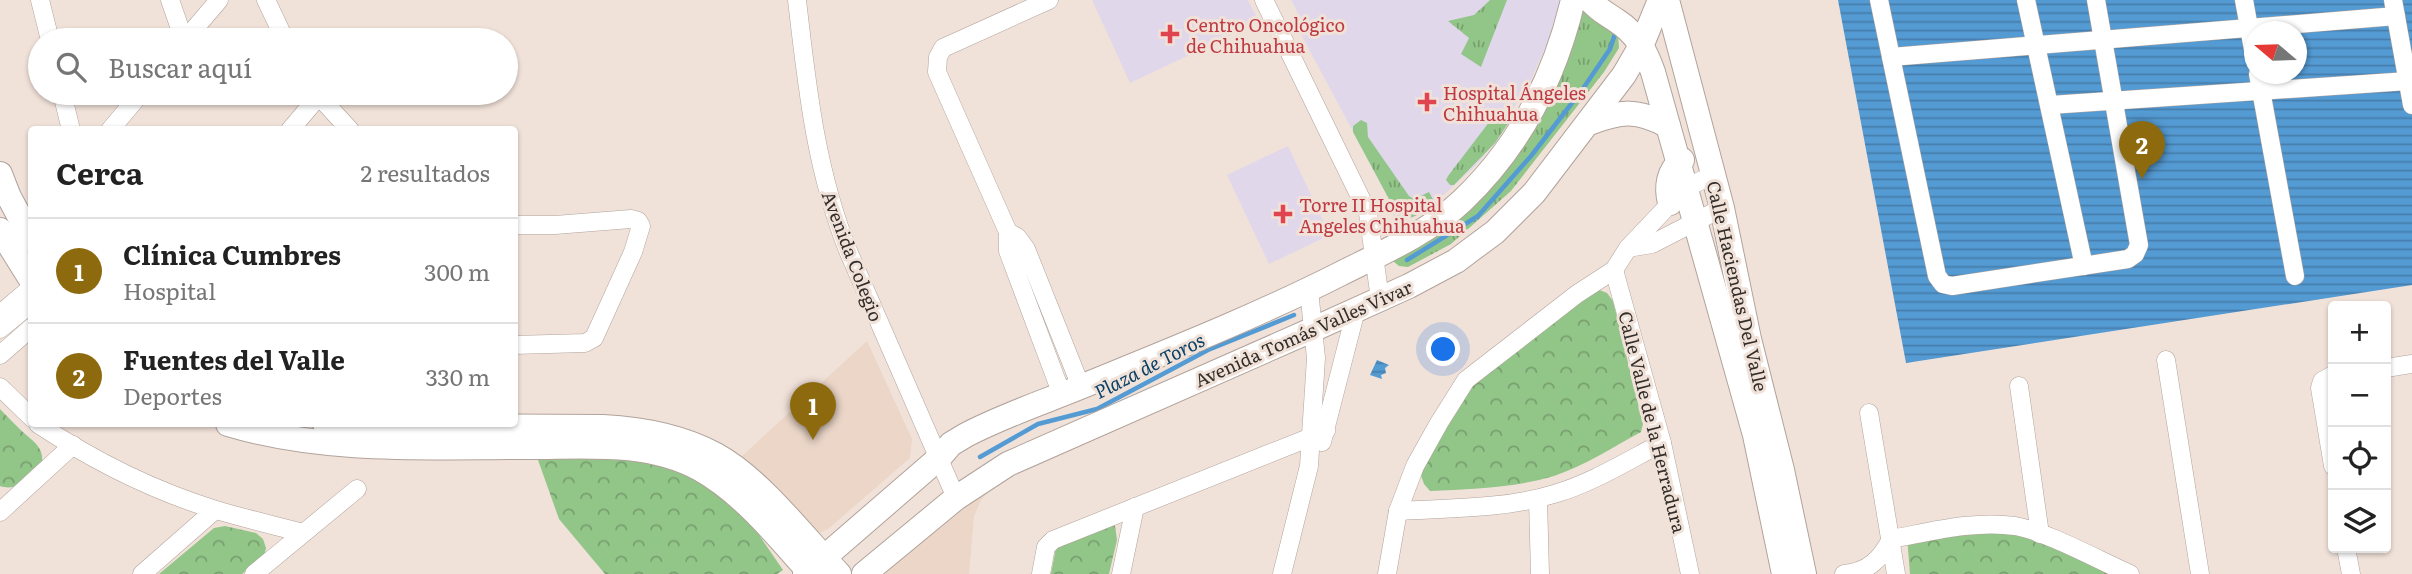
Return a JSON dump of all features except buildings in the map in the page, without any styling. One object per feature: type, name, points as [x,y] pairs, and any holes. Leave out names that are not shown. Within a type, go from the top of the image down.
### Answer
[{"type":"main road","name":"Avenida Tomás Valles Vivar","points":[[817,570],[951,444],[973,431],[1309,290],[1374,258],[1430,226],[1456,206],[1509,147],[1531,114],[1552,71],[1573,0]]},
{"type":"main road","points":[[1590,0],[1602,12],[1625,26],[1642,44]]},
{"type":"main road","name":"Avenida Tomás Valles Vivar","points":[[864,574],[956,498],[990,474],[1022,457],[1314,329],[1456,261],[1495,232],[1534,193],[1589,123],[1624,75],[1642,44],[1660,0]]},
{"type":"main road","name":"Calle Haciendas Del Valle","points":[[1667,0],[1722,208],[1749,339],[1782,470],[1804,574]]},
{"type":"main road","name":"Calle Haciendas Del Valle","points":[[1642,44],[1653,72],[1678,162],[1678,195],[1757,445],[1784,574]]},
{"type":"main road","points":[[1589,123],[1625,112],[1641,114],[1668,126]]},
{"type":"main road","points":[[1678,162],[1706,144]]},
{"type":"main road","points":[[0,174],[28,233]]},
{"type":"main road","points":[[0,230],[28,275]]},
{"type":"main road","points":[[240,427],[274,436],[321,443],[412,447],[489,436],[626,428],[659,434],[717,456],[747,477],[817,570]]},
{"type":"main road","points":[[366,427],[489,436],[524,447],[639,449],[681,460],[718,480],[817,570]]},
{"type":"street","points":[[40,0],[47,28]]},
{"type":"street","points":[[170,0],[180,28]]},
{"type":"street","points":[[195,28],[219,0]]},
{"type":"street","points":[[266,0],[279,28]]},
{"type":"street","name":"Avenida Colegio","points":[[797,0],[813,128],[834,212],[849,253],[956,498]]},
{"type":"street","points":[[1049,0],[943,48],[937,72],[1009,232],[1017,237],[1026,249],[1071,391]]},
{"type":"street","points":[[1264,0],[1368,213],[1380,299]]},
{"type":"street","points":[[1879,0],[1937,276],[1943,284],[1952,286],[2128,259],[2135,254],[2139,245],[2096,0]]},
{"type":"street","points":[[2026,0],[2084,266]]},
{"type":"street","points":[[2245,0],[2249,21]]},
{"type":"street","points":[[2300,21],[2394,8],[2412,105]]},
{"type":"street","points":[[1891,57],[2244,28]]},
{"type":"street","points":[[2307,82],[2408,81]]},
{"type":"street","points":[[2050,105],[2113,101],[2245,84]]},
{"type":"street","points":[[2260,84],[2295,275]]},
{"type":"street","points":[[65,105],[70,126]]},
{"type":"street","points":[[113,126],[131,105]]},
{"type":"street","points":[[293,126],[309,105]]},
{"type":"street","points":[[326,105],[346,126]]},
{"type":"street","points":[[1387,574],[1398,512],[1426,445],[1466,380],[1577,294],[1614,270],[1628,248],[1678,195],[1713,174]]},
{"type":"street","points":[[1628,248],[1652,244],[1722,208]]},
{"type":"street","points":[[518,225],[631,219],[638,221],[641,226],[633,252],[594,338],[585,343],[518,345]]},
{"type":"street","name":"Calle Valle de la Herradura","points":[[1614,270],[1662,443],[1689,574]]},
{"type":"street","points":[[1309,290],[1314,329],[1319,434]]},
{"type":"street","points":[[1,323],[28,292]]},
{"type":"street","points":[[1,323],[28,306]]},
{"type":"street","points":[[1282,574],[1309,466],[1339,376],[1356,310]]},
{"type":"street","points":[[1,323],[23,345]]},
{"type":"street","points":[[0,355],[23,345]]},
{"type":"street","points":[[0,369],[23,345]]},
{"type":"street","points":[[2166,360],[2200,574]]},
{"type":"street","points":[[2391,367],[2412,364]]},
{"type":"street","points":[[1315,372],[1339,376]]},
{"type":"street","points":[[2328,378],[2322,381],[2320,388],[2328,436]]},
{"type":"street","points":[[2020,386],[2040,534]]},
{"type":"street","points":[[0,387],[28,414]]},
{"type":"street","points":[[1869,413],[1896,574]]},
{"type":"street","points":[[43,427],[151,486],[215,510],[303,533]]},
{"type":"street","points":[[1041,574],[1049,543],[1319,434]]},
{"type":"street","points":[[1398,512],[1538,499],[1580,484],[1662,443]]},
{"type":"street","points":[[2,506],[72,445]]},
{"type":"street","points":[[254,574],[357,489]]},
{"type":"street","points":[[1538,499],[1540,574]]},
{"type":"street","points":[[1121,574],[1135,507]]},
{"type":"street","points":[[142,574],[215,510]]},
{"type":"street","points":[[1891,539],[1960,527],[1994,524],[2016,526],[2130,574]]},
{"type":"street","points":[[1844,574],[1871,566],[1881,558],[1891,539]]},
{"type":"street","points":[[2347,553],[2351,574]]},
{"type":"shaded area","name":"Centro Oncológico de Chihuahua","points":[[1092,0],[1248,0],[1259,22],[1130,83]]},
{"type":"shaded area","name":"Hospital Ángeles Chihuahua","points":[[1291,0],[1560,0],[1548,41],[1530,82],[1495,143],[1475,166],[1435,203],[1406,220],[1393,215],[1389,208],[1390,201],[1295,23],[1301,19]]},
{"type":"shaded area","name":"Torre II Hospital Angeles Chihuahua","points":[[1288,146],[1330,235],[1269,264],[1227,175]]},
{"type":"shaded area","points":[[867,341],[912,439],[910,458],[828,529],[817,534],[742,456]]},
{"type":"shaded area","points":[[995,485],[981,500],[974,516],[969,574],[884,574],[981,489]]},
{"type":"green space","points":[[1490,0],[1507,0],[1481,67],[1461,54],[1469,38],[1448,21],[1474,15]]},
{"type":"green space","points":[[1590,10],[1618,33],[1619,48],[1604,72],[1511,191],[1451,244],[1408,267],[1399,266],[1393,261],[1465,203],[1580,13]]},
{"type":"green space","points":[[1493,109],[1509,122],[1495,143],[1454,185],[1450,185],[1446,180],[1448,176],[1493,117],[1490,114]]},
{"type":"green space","points":[[1361,120],[1367,123],[1368,137],[1409,196],[1414,199],[1429,192],[1435,203],[1411,218],[1394,215],[1389,208],[1390,201],[1353,132],[1353,126]]},
{"type":"green space","points":[[1597,289],[1607,293],[1613,301],[1643,424],[1641,432],[1587,462],[1554,476],[1477,489],[1430,491],[1419,470],[1471,387]]},
{"type":"green space","points":[[0,409],[36,444],[42,455],[42,466],[22,483],[12,487],[0,486]]},
{"type":"green space","points":[[546,451],[659,462],[717,491],[748,519],[783,570],[777,574],[605,574],[559,519],[538,460]]},
{"type":"green space","points":[[1107,523],[1115,526],[1117,540],[1109,574],[1051,574],[1056,548]]},
{"type":"green space","points":[[225,526],[256,533],[263,539],[266,548],[264,556],[242,574],[159,574],[214,528]]},
{"type":"green space","points":[[1989,526],[2035,535],[2118,574],[1910,574],[1907,537]]},
{"type":"water","points":[[1838,0],[2412,0],[2412,285],[1906,363]]},
{"type":"water","points":[[1377,360],[1389,365],[1385,368],[1386,373],[1381,375],[1382,379],[1370,375]]},
{"type":"waterway","name":"Plaza de Toros","points":[[1407,260],[1478,216],[1531,156],[1582,90],[1610,49],[1615,34]]},
{"type":"waterway","name":"Plaza de Toros","points":[[980,457],[1038,424],[1097,409],[1208,350],[1294,315]]},
{"type":"place","name":"Centro Oncológico de Chihuahua","points":[[1170,34]]},
{"type":"place","name":"Hospital Ángeles Chihuahua","points":[[1427,102]]},
{"type":"place","name":"Fuentes del Valle","points":[[2142,179]]},
{"type":"place","name":"Torre II Hospital Angeles Chihuahua","points":[[1283,214]]},
{"type":"place","name":"Clínica Cumbres","points":[[813,440]]}]
